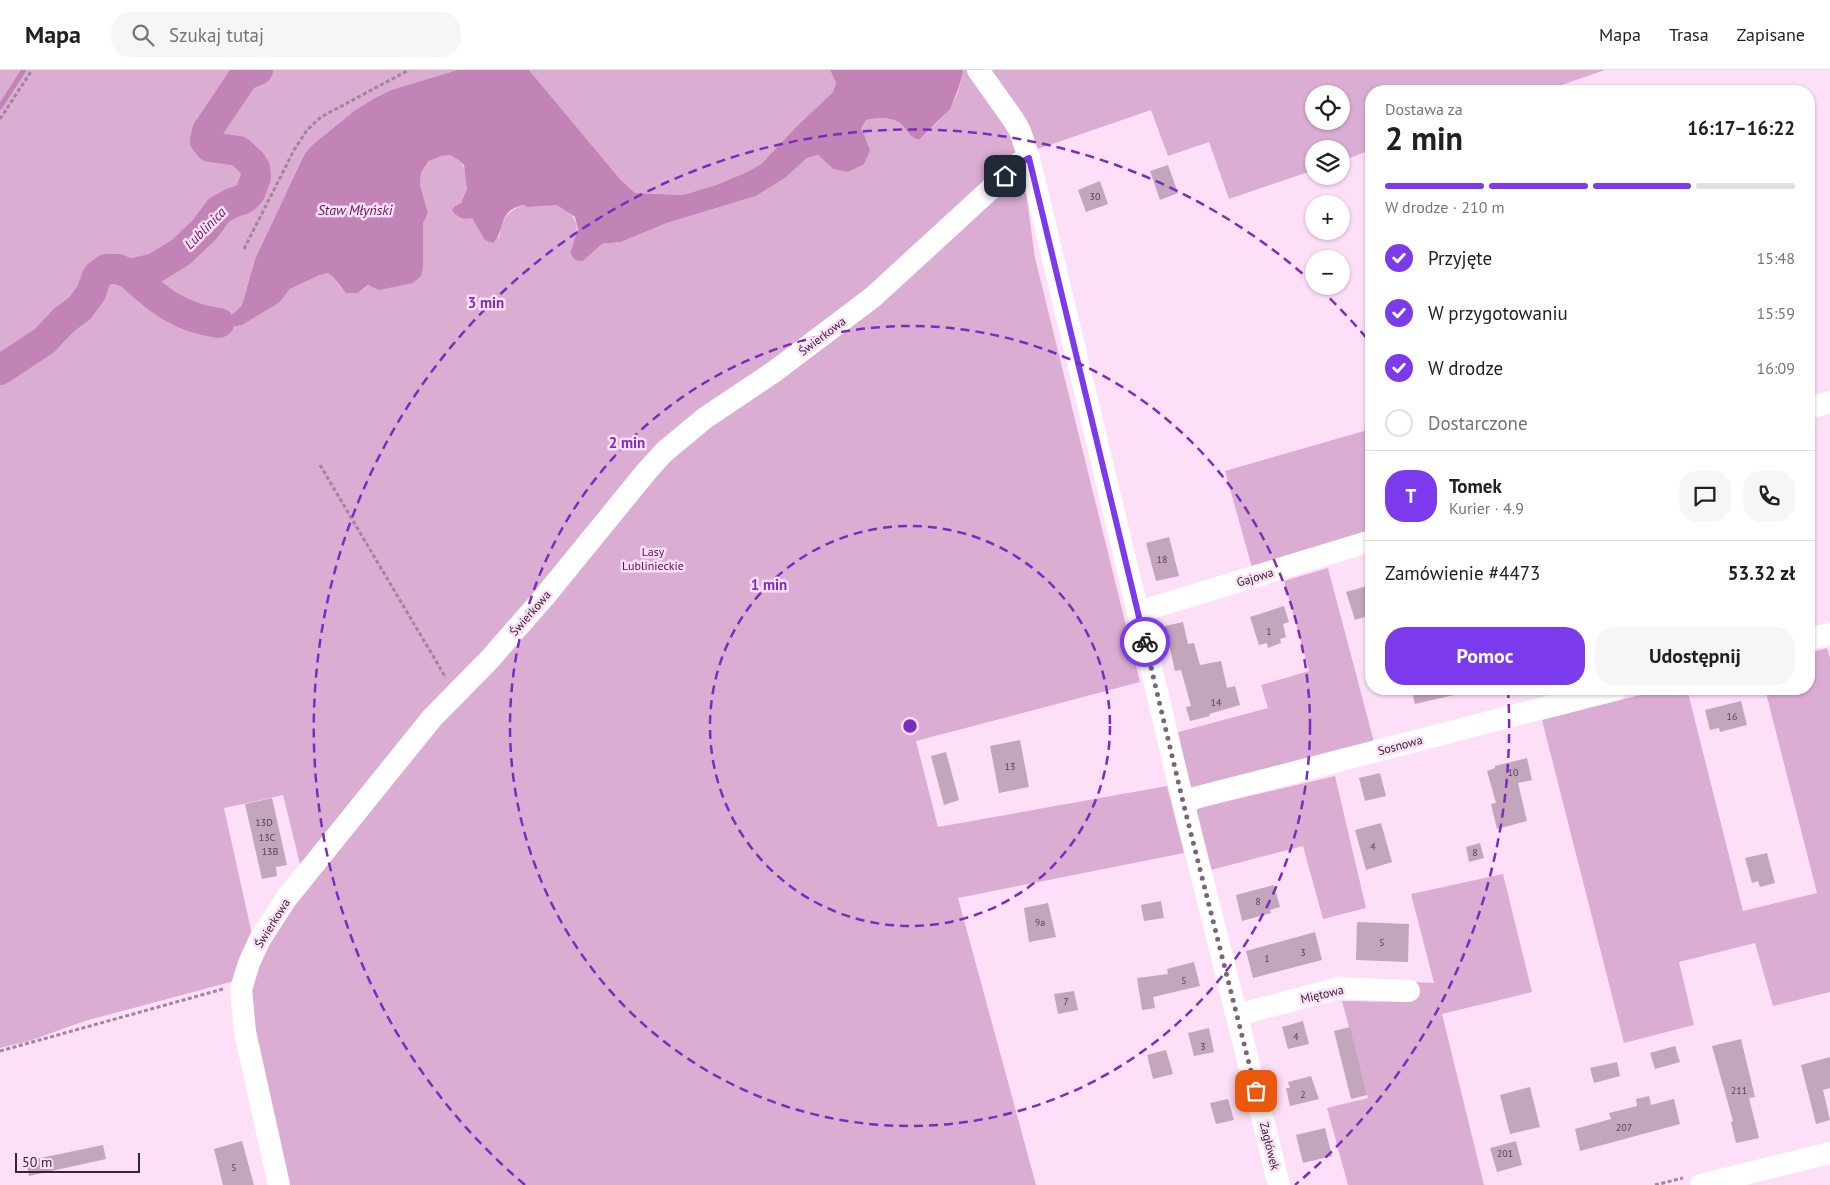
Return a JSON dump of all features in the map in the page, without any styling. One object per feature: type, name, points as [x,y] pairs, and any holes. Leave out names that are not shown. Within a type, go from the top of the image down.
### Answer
[{"type":"street","name":"Zagłówek","points":[[978,70],[1020,131],[1029,158],[1183,802],[1279,1185]]},
{"type":"street","name":"Świerkowa","points":[[279,1185],[247,1041],[242,1012],[241,989],[249,963],[260,939],[286,899],[432,718],[490,659],[545,596],[664,452],[705,418],[775,371],[839,324],[896,277],[1018,164],[1029,158]]},
{"type":"street","points":[[1815,406],[1830,402]]},
{"type":"street","name":"Gajowa","points":[[1138,612],[1365,543]]},
{"type":"street","points":[[1815,638],[1830,634]]},
{"type":"street","name":"Sosnowa","points":[[1183,802],[1594,695]]},
{"type":"street","name":"Miętowa","points":[[1237,1015],[1339,988],[1409,992]]},
{"type":"street","points":[[1702,1185],[1830,1153]]},
{"type":"path","points":[[0,119],[32,70]]},
{"type":"path","points":[[244,249],[294,150],[307,130],[322,117],[409,70]]},
{"type":"path","points":[[320,464],[456,694]]},
{"type":"path","points":[[0,1051],[224,989],[241,989]]},
{"type":"green space","name":"Lasy Lublinieckie","points":[[0,70],[457,70],[391,90],[373,99],[354,111],[311,146],[304,155],[255,259],[242,305],[219,323],[229,328],[241,325],[279,303],[290,289],[320,275],[328,273],[341,288],[358,293],[423,246],[423,224],[428,213],[420,185],[421,173],[430,160],[436,157],[452,156],[460,161],[467,177],[467,188],[461,203],[455,206],[472,218],[476,224],[499,238],[505,217],[523,205],[558,205],[564,208],[572,216],[577,226],[576,236],[570,253],[583,261],[602,244],[621,242],[667,223],[756,196],[785,178],[807,158],[818,155],[833,169],[866,120],[879,118],[897,121],[913,137],[919,140],[948,109],[958,91],[962,70],[968,70],[1010,121],[1023,170],[1035,258],[1140,682],[916,741],[938,827],[1167,786],[1184,853],[958,898],[1036,1185],[285,1185],[250,1027],[252,982],[302,872],[283,795],[224,808],[253,939],[238,980],[85,1021],[29,1041],[0,1048]]},
{"type":"green space","points":[[529,70],[830,70],[836,83],[833,92],[761,164],[747,172],[716,185],[683,195],[635,193],[620,179]]},
{"type":"green space","points":[[987,70],[1605,70],[1561,85],[1365,85],[1365,152],[1350,158],[1350,140],[1305,140],[1305,173],[1229,199],[1209,142],[1168,156],[1151,110],[1035,150]]},
{"type":"green space","points":[[1365,431],[1365,538],[1253,571],[1225,471]]},
{"type":"green space","points":[[1328,568],[1375,746],[1195,793],[1185,788],[1171,734],[1268,708],[1261,685],[1309,671],[1284,581]]},
{"type":"green space","points":[[1827,648],[1830,658],[1830,992],[1773,1006],[1755,943],[1679,962],[1694,1025],[1624,1043],[1542,720],[1640,695],[1689,695],[1743,911],[1817,893],[1767,695],[1815,695],[1815,651]]},
{"type":"green space","points":[[1335,776],[1366,908],[1323,919],[1303,846],[1207,871],[1193,820],[1198,808]]},
{"type":"green space","points":[[1503,874],[1532,992],[1442,1014],[1484,1185],[1348,1185],[1327,1108],[1368,1098],[1342,1001],[1405,1002],[1410,982],[1434,983],[1411,894]]},
{"type":"water","name":"Staw Młyński","points":[[457,70],[529,70],[620,179],[635,193],[683,195],[716,185],[761,164],[833,92],[836,83],[830,70],[962,70],[963,72],[950,109],[919,140],[897,121],[879,118],[866,120],[861,128],[870,150],[864,164],[848,172],[833,169],[818,155],[807,158],[785,178],[756,196],[667,223],[621,242],[602,244],[583,261],[575,260],[570,253],[578,229],[575,217],[557,205],[528,207],[523,205],[511,210],[507,213],[493,243],[485,240],[472,218],[461,218],[452,210],[461,203],[467,189],[464,165],[450,155],[441,156],[429,161],[421,173],[420,185],[428,213],[423,224],[423,267],[421,276],[413,283],[379,290],[368,285],[358,293],[346,293],[328,273],[290,289],[279,303],[242,325],[229,328],[219,323],[242,305],[255,259],[304,155],[311,146],[354,111],[373,99],[391,90]]},
{"type":"building","points":[[1168,165],[1178,193],[1160,200],[1150,171]]},
{"type":"building","points":[[1100,181],[1108,204],[1086,212],[1078,190]]},
{"type":"building","points":[[1169,537],[1179,576],[1156,581],[1146,543]]},
{"type":"building","points":[[1365,587],[1365,617],[1355,620],[1346,592]]},
{"type":"building","points":[[1284,606],[1289,622],[1283,624],[1286,637],[1280,639],[1281,643],[1268,648],[1267,643],[1259,645],[1250,617]]},
{"type":"building","points":[[1183,622],[1188,644],[1194,643],[1200,665],[1221,661],[1227,688],[1235,686],[1240,705],[1190,721],[1186,707],[1191,706],[1181,670],[1175,671],[1165,626]]},
{"type":"building","points":[[1413,695],[1454,695],[1415,704]]},
{"type":"building","points":[[1741,701],[1747,725],[1720,732],[1719,728],[1710,730],[1705,710]]},
{"type":"building","points":[[1020,740],[1029,787],[999,793],[990,746]]},
{"type":"building","points":[[946,752],[959,800],[944,805],[931,756]]},
{"type":"building","points":[[1527,758],[1532,780],[1518,783],[1527,821],[1497,829],[1491,804],[1496,803],[1487,771],[1495,768],[1495,766]]},
{"type":"building","points":[[1380,773],[1386,796],[1365,801],[1359,778]]},
{"type":"building","points":[[272,798],[287,865],[276,867],[277,876],[262,879],[245,804]]},
{"type":"building","points":[[1381,823],[1392,862],[1366,870],[1355,830]]},
{"type":"building","points":[[1480,843],[1484,858],[1469,862],[1466,847]]},
{"type":"building","points":[[1767,853],[1775,883],[1760,887],[1758,881],[1752,883],[1745,858]]},
{"type":"building","points":[[1274,885],[1280,907],[1270,910],[1271,913],[1242,921],[1236,895]]},
{"type":"building","points":[[1161,901],[1164,918],[1144,921],[1141,905]]},
{"type":"building","points":[[1048,903],[1056,937],[1029,942],[1024,908]]},
{"type":"building","points":[[1357,922],[1409,924],[1408,962],[1356,960]]},
{"type":"building","points":[[1315,932],[1322,960],[1253,978],[1246,951]]},
{"type":"building","points":[[1194,962],[1200,986],[1153,997],[1155,1008],[1142,1010],[1137,978],[1168,974],[1167,969]]},
{"type":"building","points":[[1074,991],[1078,1010],[1058,1014],[1054,994]]},
{"type":"building","points":[[1303,1021],[1309,1044],[1288,1049],[1282,1027]]},
{"type":"building","points":[[1350,1027],[1367,1095],[1351,1099],[1334,1031]]},
{"type":"building","points":[[1209,1028],[1214,1052],[1194,1056],[1188,1033]]},
{"type":"building","points":[[1741,1039],[1755,1097],[1749,1098],[1759,1138],[1736,1143],[1731,1122],[1733,1121],[1712,1046]]},
{"type":"building","points":[[1675,1046],[1680,1062],[1655,1069],[1650,1053]]},
{"type":"building","points":[[1166,1050],[1173,1074],[1153,1079],[1147,1055]]},
{"type":"building","points":[[1830,1057],[1830,1088],[1823,1090],[1830,1120],[1816,1124],[1801,1065]]},
{"type":"building","points":[[1617,1062],[1620,1076],[1594,1083],[1590,1068]]},
{"type":"building","points":[[1311,1076],[1319,1099],[1290,1106],[1286,1088],[1290,1088],[1288,1082]]},
{"type":"building","points":[[1530,1087],[1540,1127],[1510,1134],[1500,1095]]},
{"type":"building","points":[[1649,1096],[1651,1105],[1674,1099],[1680,1124],[1580,1151],[1575,1129],[1611,1119],[1609,1113],[1637,1106],[1636,1099]]},
{"type":"building","points":[[1228,1099],[1234,1120],[1216,1124],[1210,1103]]},
{"type":"building","points":[[1325,1128],[1332,1156],[1303,1163],[1296,1135]]},
{"type":"building","points":[[242,1141],[254,1185],[223,1185],[214,1149]]},
{"type":"building","points":[[1516,1141],[1522,1165],[1497,1172],[1490,1148]]},
{"type":"building","points":[[103,1145],[106,1159],[29,1176],[26,1161]]},
{"type":"waterway","points":[[0,107],[24,70]]},
{"type":"waterway","name":"Lublinica","points":[[0,370],[44,341],[64,320],[80,308],[91,293],[97,276],[106,269],[118,269],[130,274],[155,268],[181,252],[205,229],[219,210],[244,199],[250,193],[256,177],[255,168],[251,162],[239,151],[210,147],[205,141],[207,131],[244,76],[258,70]]},
{"type":"waterway","points":[[130,274],[150,292],[170,306],[193,317],[219,323]]},
{"type":"way so far","points":[[1145,642],[1183,802],[1256,1091]]},
{"type":"route","points":[[1005,176],[1023,160],[1029,158],[1145,642]]}]
